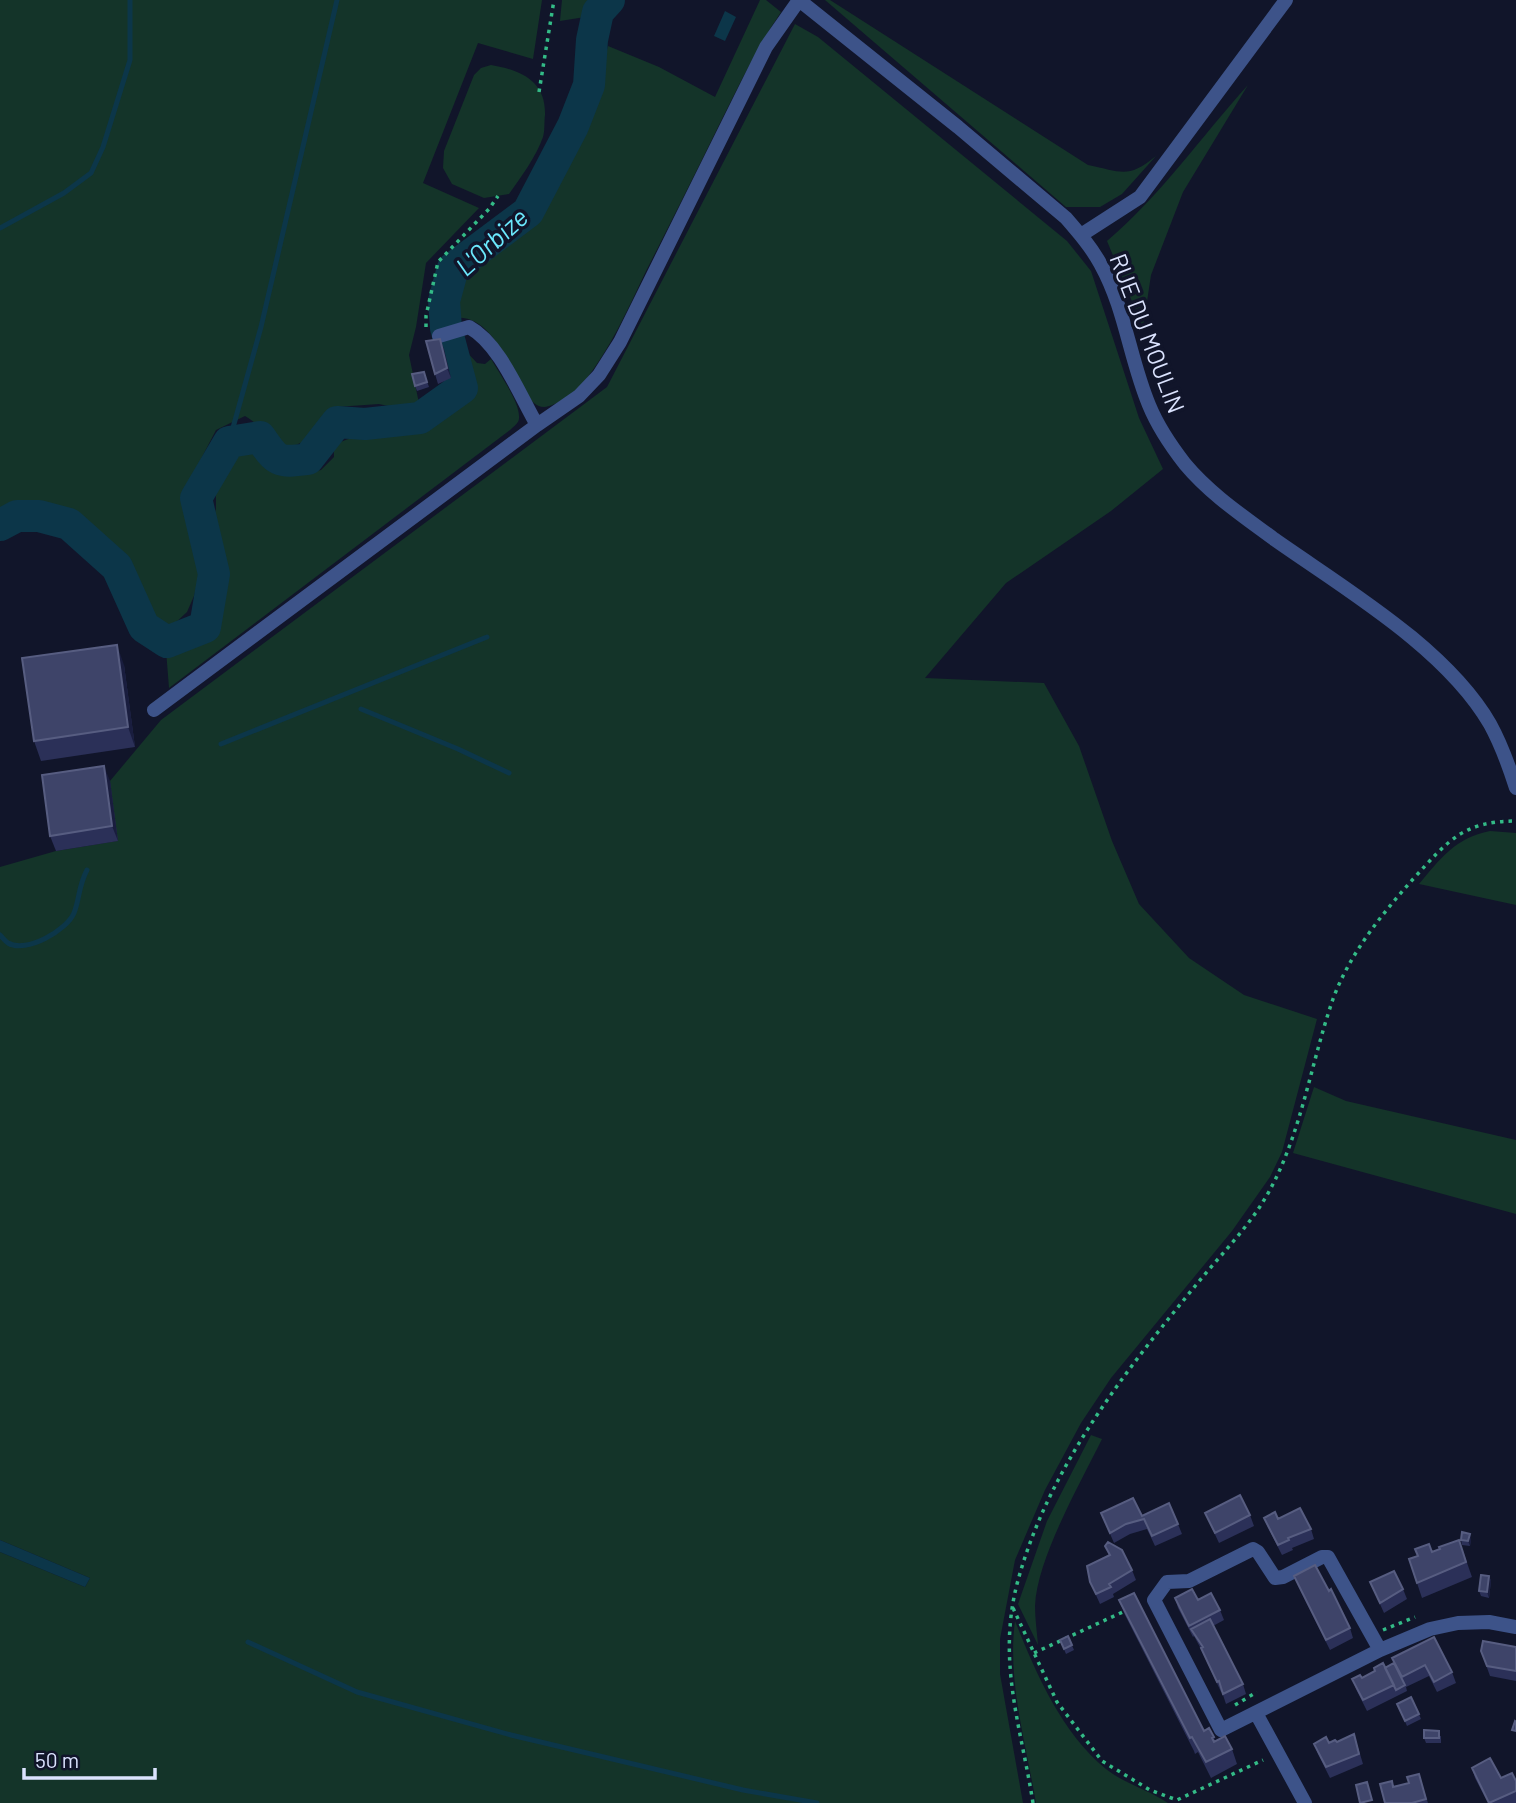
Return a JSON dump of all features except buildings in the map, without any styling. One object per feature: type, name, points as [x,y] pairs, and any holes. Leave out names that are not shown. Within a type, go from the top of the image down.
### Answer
[{"type":"street","name":"RUE DU MOULIN","points":[[799,0],[1066,218],[1101,264],[1113,290],[1149,405],[1164,434],[1185,464],[1206,488],[1434,656],[1470,695],[1490,724],[1508,762],[1516,788]]},
{"type":"street","points":[[154,710],[579,396],[598,375],[620,342],[766,47],[799,0]]},
{"type":"street","points":[[1081,235],[1140,198],[1286,0]]},
{"type":"street","points":[[439,336],[464,327],[479,332],[491,345],[537,425]]},
{"type":"street","points":[[1380,1650],[1328,1557],[1275,1578],[1258,1552],[1253,1549],[1189,1581],[1167,1582],[1154,1600],[1221,1731],[1380,1650],[1430,1629],[1458,1623],[1489,1622],[1516,1627]]},
{"type":"street","points":[[1256,1713],[1305,1803]]},
{"type":"path","points":[[540,92],[554,0]]},
{"type":"path","points":[[439,336],[426,328],[426,316],[438,262],[498,196]]},
{"type":"path","points":[[1033,1803],[1012,1690],[1009,1627],[1017,1583],[1037,1525],[1084,1435],[1151,1342],[1259,1209],[1270,1190],[1297,1122],[1334,998],[1363,941],[1397,897],[1434,856],[1459,834],[1478,824],[1516,821]]},
{"type":"path","points":[[1034,1653],[1142,1603],[1154,1600]]},
{"type":"path","points":[[1013,1608],[1057,1702],[1102,1761],[1150,1790],[1178,1802],[1263,1760]]},
{"type":"green space","points":[[0,0],[542,0],[533,59],[478,43],[423,183],[479,208],[426,263],[409,355],[421,413],[379,404],[336,407],[307,439],[290,446],[270,438],[245,416],[216,430],[186,488],[183,511],[194,528],[200,556],[200,573],[194,596],[187,612],[174,624],[163,627],[146,618],[123,563],[83,525],[39,501],[0,508]]},
{"type":"green space","points":[[562,0],[593,0],[585,17],[560,21]]},
{"type":"green space","points":[[760,0],[766,0],[781,12],[739,84],[610,342],[584,382],[571,394],[549,406],[534,403],[486,330],[472,320],[455,318],[453,299],[463,274],[533,220],[594,99],[608,46],[659,67],[715,97]]},
{"type":"green space","points":[[825,0],[830,0],[1088,165],[1124,172],[1138,168],[1156,156],[1122,194],[1100,207],[1066,207]]},
{"type":"green space","points":[[795,24],[818,37],[1067,241],[1091,271],[1139,418],[1163,469],[1111,511],[1006,583],[925,678],[1044,683],[1079,746],[1112,841],[1139,904],[1189,958],[1244,995],[1317,1019],[1282,1152],[1270,1177],[1232,1231],[1111,1378],[1081,1423],[1045,1490],[1015,1560],[1000,1639],[1000,1674],[1023,1803],[0,1803],[0,1552],[85,1587],[90,1578],[0,1540],[0,867],[56,851],[117,841],[110,781],[161,720],[607,387]]},
{"type":"green space","points":[[491,65],[522,74],[536,86],[544,103],[544,135],[528,167],[509,194],[484,198],[452,184],[443,168],[444,151],[474,75],[481,68]]},
{"type":"green space","points":[[1248,85],[1183,192],[1151,275],[1143,328],[1107,241],[1145,205]]},
{"type":"green space","points":[[464,349],[477,363],[485,364],[491,359],[516,403],[519,421],[169,688],[166,650],[203,638],[216,630],[227,584],[210,529],[216,509],[216,491],[226,467],[238,450],[252,444],[278,472],[292,476],[321,470],[334,457],[334,446],[342,441],[422,421],[457,403],[467,394],[458,352]]},
{"type":"green space","points":[[1490,831],[1516,833],[1516,905],[1419,884],[1458,844]]},
{"type":"green space","points":[[1314,1087],[1346,1101],[1516,1140],[1516,1214],[1293,1153]]},
{"type":"green space","points":[[1091,1435],[1102,1439],[1061,1521],[1043,1566],[1035,1606],[1038,1645],[1018,1604],[1047,1521]]},
{"type":"green space","points":[[1015,1621],[1041,1681],[1076,1738],[1113,1774],[1168,1803],[1036,1803],[1015,1689]]},
{"type":"water","points":[[725,11],[736,17],[725,41],[714,36]]},
{"type":"water","points":[[0,1540],[90,1578],[85,1587],[0,1552]]},
{"type":"waterway","points":[[0,228],[64,193],[91,173],[103,147],[130,60],[130,0]]},
{"type":"waterway","points":[[229,442],[261,327],[337,0]]},
{"type":"waterway","name":"L'Orbize","points":[[0,525],[17,516],[39,516],[69,524],[117,567],[144,627],[167,642],[205,627],[214,574],[196,498],[229,442],[260,437],[270,452],[279,459],[308,459],[337,422],[365,424],[420,418],[462,388],[446,328],[444,301],[453,268],[528,212],[573,126],[589,85],[592,40],[598,12],[609,0]]},
{"type":"waterway","points":[[221,744],[487,637]]},
{"type":"waterway","points":[[361,709],[509,773]]},
{"type":"waterway","points":[[0,935],[16,946],[35,943],[55,933],[74,913],[87,870]]},
{"type":"waterway","points":[[248,1642],[357,1692],[511,1735],[743,1790],[817,1803]]}]
